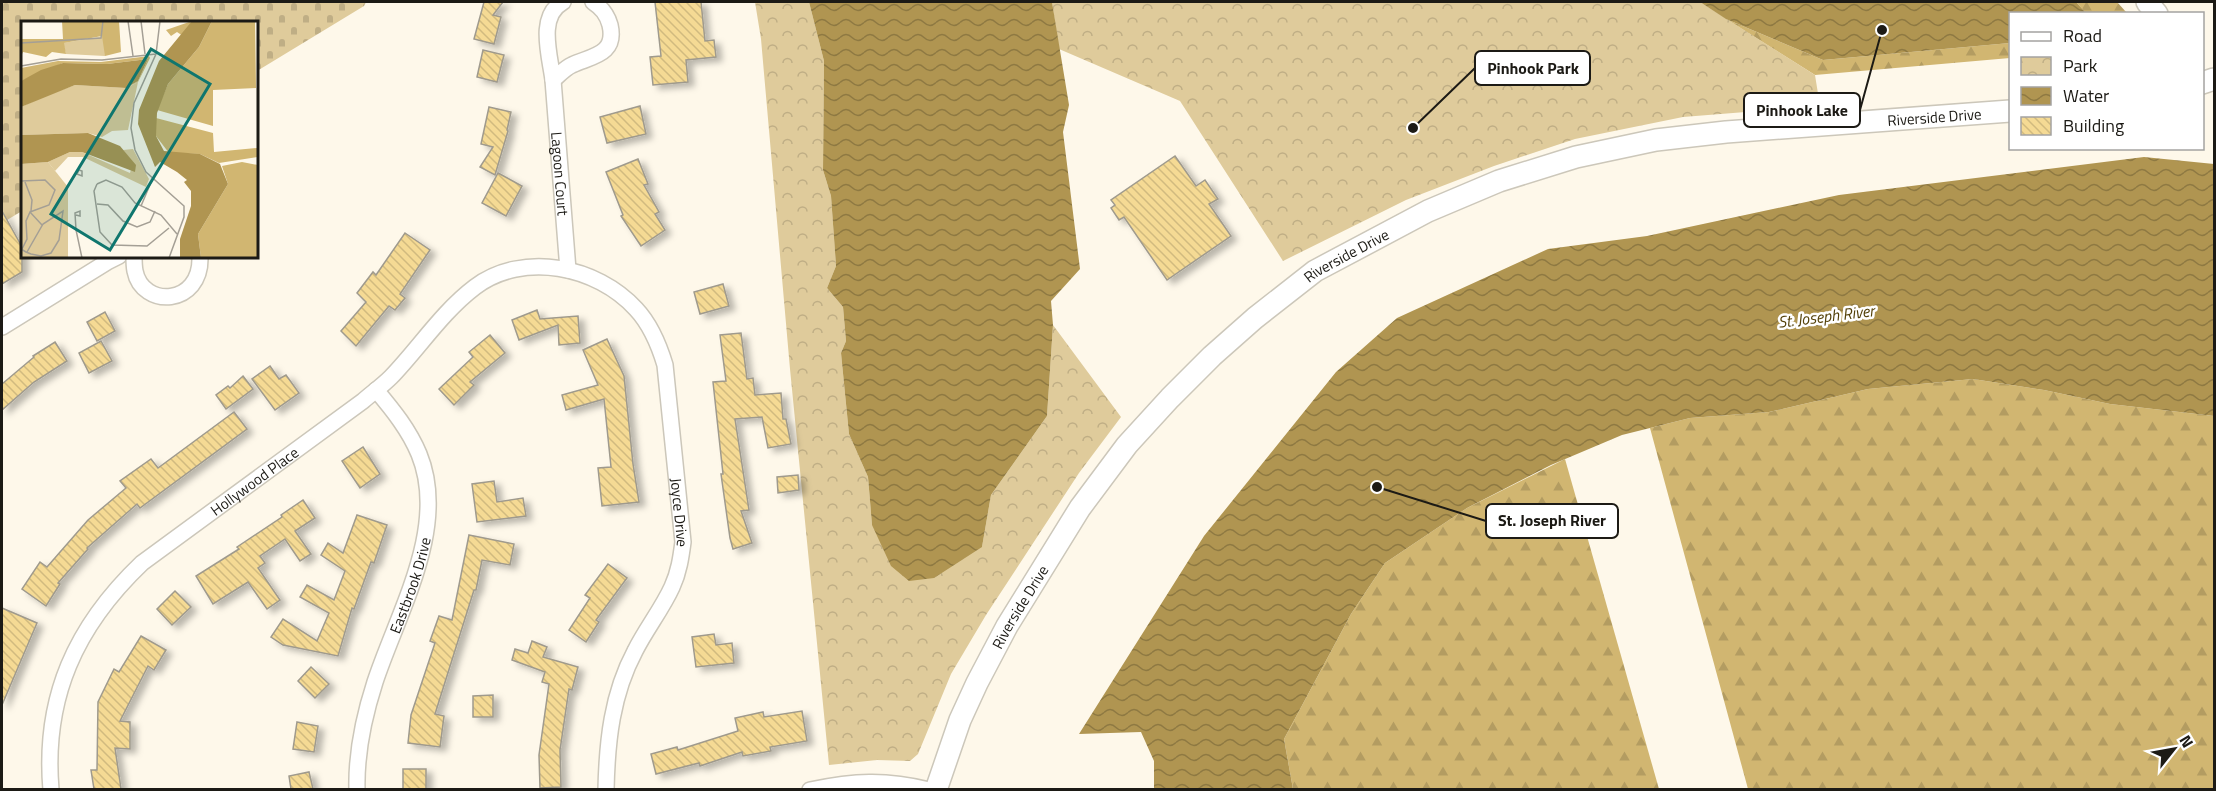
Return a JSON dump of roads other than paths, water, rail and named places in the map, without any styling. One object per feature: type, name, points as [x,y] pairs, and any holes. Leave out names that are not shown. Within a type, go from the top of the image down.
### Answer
[{"type":"street","name":"Lagoon Court","points":[[563,2],[550,14],[547,25],[568,270]]},
{"type":"street","points":[[553,80],[572,65],[600,54],[608,45],[611,31],[608,18],[593,2]]},
{"type":"street","name":"Riverside Drive","points":[[936,789],[960,720],[977,682],[1007,626],[1080,508],[1127,445],[1170,398],[1255,318],[1315,271],[1428,212],[1499,181],[1576,157],[1656,140],[1726,132],[2009,111]]},
{"type":"street","points":[[2,327],[115,258]]},
{"type":"street","points":[[134,258],[135,272],[142,286],[154,295],[169,297],[183,293],[195,284],[200,270],[200,258]]},
{"type":"street","name":"Hollywood Place","points":[[51,789],[50,741],[55,708],[63,679],[76,648],[94,616],[116,587],[142,563],[331,426],[376,390],[456,303],[476,286],[497,275],[521,268],[545,266],[568,270]]},
{"type":"street","name":"Joyce Drive","points":[[568,270],[595,279],[616,292],[646,321],[658,343],[665,365],[683,525],[680,564],[672,586],[634,652],[619,688],[611,721],[606,789]]},
{"type":"street","name":"Eastbrook Drive","points":[[357,789],[360,742],[365,717],[375,682],[424,545],[429,520],[427,481],[420,455],[408,431],[376,390]]},
{"type":"street","points":[[810,789],[841,783],[870,781],[899,783],[929,789]]},
{"type":"water","points":[[809,2],[1052,2],[1069,105],[1063,132],[1080,269],[1051,301],[1053,325],[1047,416],[991,495],[982,547],[934,578],[909,581],[891,566],[872,525],[868,477],[849,434],[841,353],[846,341],[843,307],[827,288],[836,266],[831,196],[823,170],[824,61]]},
{"type":"water","points":[[1700,2],[2076,2],[2085,12],[2009,12],[2009,43],[1823,60],[1726,19]]},
{"type":"water","name":"St. Joseph River","points":[[2144,157],[2214,164],[2214,416],[2110,404],[2044,390],[1973,379],[1868,389],[1769,412],[1690,418],[1622,435],[1551,465],[1467,508],[1385,563],[1351,614],[1284,739],[1293,789],[1154,789],[1154,761],[1141,732],[1079,734],[1204,536],[1336,372],[1397,318],[1548,249],[1647,236],[1839,195]]},
{"type":"place","name":"Pinhook Lake","points":[[1882,30]]},
{"type":"place","name":"Pinhook Park","points":[[1413,128]]},
{"type":"place","name":"St. Joseph River","points":[[1377,487]]}]
